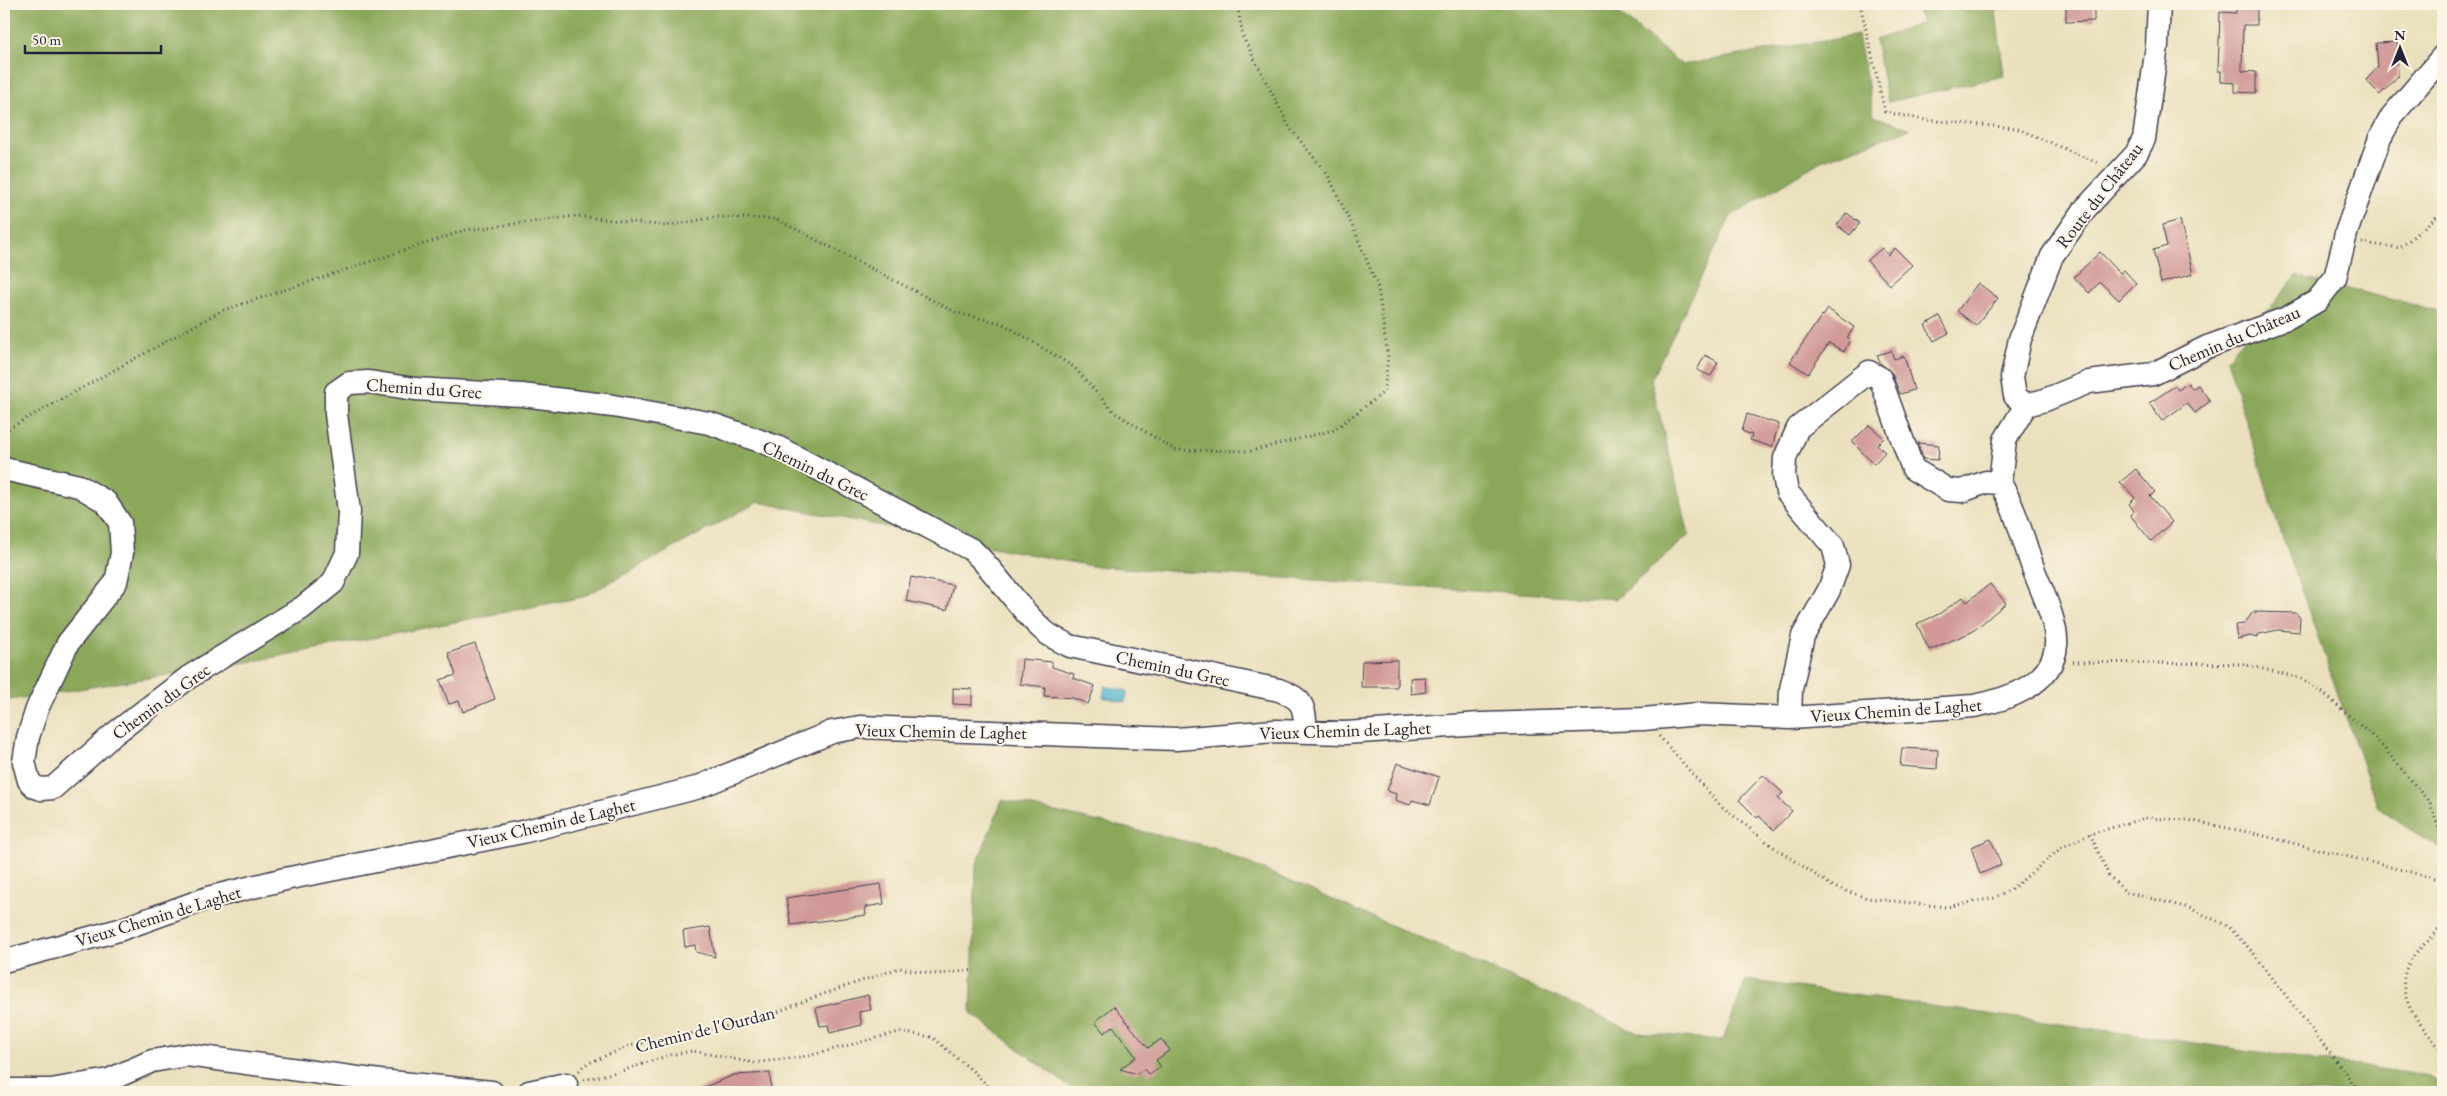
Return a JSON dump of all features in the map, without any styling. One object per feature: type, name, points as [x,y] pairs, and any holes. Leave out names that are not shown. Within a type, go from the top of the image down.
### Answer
[{"type":"street","name":"Route du Château","points":[[2026,405],[2015,396],[2012,377],[2020,339],[2052,256],[2085,209],[2121,173],[2136,154],[2144,139],[2157,46],[2159,4]]},
{"type":"street","name":"Chemin du Château","points":[[2026,405],[2045,400],[2089,382],[2153,374],[2207,347],[2287,318],[2317,301],[2335,278],[2344,241],[2380,138],[2392,116],[2443,56]]},
{"type":"street","name":"Vieux Chemin de Laghet","points":[[1790,718],[1790,689],[1803,636],[1829,590],[1838,565],[1833,546],[1787,492],[1784,476],[1785,458],[1798,428],[1869,372],[1880,378],[1913,469],[1948,490],[1962,491],[1986,482],[2000,483]]},
{"type":"street","name":"Chemin du Grec","points":[[4,469],[79,486],[106,502],[120,523],[122,553],[116,582],[68,643],[36,709],[28,737],[24,762],[26,773],[35,787],[41,789],[53,788],[114,734],[189,677],[302,608],[333,584],[347,553],[349,511],[336,414],[336,392],[349,383],[369,382],[415,389],[522,395],[612,406],[709,423],[769,444],[972,550],[989,566],[1044,632],[1070,646],[1279,690],[1296,697],[1304,707],[1306,732]]},
{"type":"street","points":[[2026,405],[2005,440],[2000,483],[2055,628],[2056,645],[2052,662]]},
{"type":"street","name":"Vieux Chemin de Laghet","points":[[4,961],[119,930],[218,896],[285,879],[522,832],[696,788],[832,732],[860,727],[1176,739],[1275,731],[1345,733],[1481,724],[1643,719],[1699,714],[1790,718],[1974,706],[2000,702],[2018,694],[2037,680],[2052,662]]},
{"type":"street","points":[[4,1090],[51,1090],[110,1080],[152,1061],[187,1055],[380,1081],[492,1092]]},
{"type":"street","points":[[529,1092],[566,1084]]},
{"type":"path","points":[[4,432],[221,311],[466,230],[577,216],[666,226],[717,217],[776,219],[894,278],[957,313],[1002,323],[1074,367],[1114,412],[1175,450],[1251,451],[1334,430],[1384,392],[1388,357],[1378,288],[1356,234],[1328,175],[1290,128],[1243,37],[1237,4]]},
{"type":"path","points":[[1860,4],[1885,112],[1925,120],[2016,128],[2121,173]]},
{"type":"path","points":[[2344,241],[2400,248],[2443,211]]},
{"type":"path","points":[[2052,662],[2243,664],[2300,678],[2323,693],[2378,741],[2430,803],[2443,841]]},
{"type":"path","points":[[1643,719],[1721,806],[1772,846],[1834,887],[1868,898],[1946,907],[1994,898],[2013,888],[2061,848],[2090,834],[2145,818],[2188,820],[2252,833],[2443,880]]},
{"type":"path","points":[[2090,834],[2109,876],[2126,892],[2189,908],[2228,926],[2254,954],[2360,1092]]},
{"type":"path","points":[[2443,921],[2439,933],[2426,942],[2410,961],[2402,986],[2408,1005],[2443,1052]]},
{"type":"path","name":"Chemin de l'Ourdan","points":[[566,1084],[584,1065],[629,1046],[758,1020],[812,998],[899,968],[937,974],[975,970]]},
{"type":"path","points":[[566,1084],[625,1070],[669,1055],[693,1051],[753,1063],[808,1056],[899,1032],[932,1037],[975,1073],[994,1092]]},
{"type":"green space","points":[[4,4],[1612,4],[1613,8],[1682,65],[1858,35],[1874,116],[1910,129],[1821,161],[1731,216],[1651,380],[1689,535],[1616,599],[1091,566],[758,502],[583,597],[260,660],[4,701]]},
{"type":"green space","points":[[1914,4],[1995,4],[2004,76],[1888,102],[1875,40],[1923,23]]},
{"type":"green space","points":[[2297,276],[2443,312],[2443,850],[2378,808],[2276,518],[2227,359]]},
{"type":"green space","points":[[1002,800],[1211,847],[1638,1033],[1723,1040],[1746,980],[2429,1076],[2443,1086],[2443,1092],[1076,1092],[971,1013],[976,866]]},
{"type":"water","points":[[1105,686],[1128,691],[1125,702],[1103,697]]},
{"type":"building","points":[[2066,4],[2094,4],[2094,21],[2066,22]]},
{"type":"building","points":[[2236,4],[2257,4],[2257,25],[2243,25],[2242,71],[2256,72],[2256,93],[2235,92],[2235,83],[2221,82],[2221,71],[2218,71],[2220,12],[2236,13]]},
{"type":"building","points":[[2397,42],[2398,76],[2380,95],[2366,80],[2378,67],[2376,43]]},
{"type":"building","points":[[1847,213],[1860,223],[1850,235],[1837,225]]},
{"type":"building","points":[[2180,220],[2193,274],[2161,283],[2153,250],[2167,246],[2162,225]]},
{"type":"building","points":[[1882,248],[1888,255],[1895,248],[1912,265],[1890,285],[1867,261]]},
{"type":"building","points":[[2100,252],[2120,273],[2124,270],[2136,283],[2119,300],[2100,282],[2089,293],[2074,277]]},
{"type":"building","points":[[1978,283],[1998,298],[1976,326],[1957,311]]},
{"type":"building","points":[[1828,309],[1854,327],[1847,338],[1850,339],[1844,352],[1829,343],[1808,374],[1790,362]]},
{"type":"building","points":[[1940,316],[1949,333],[1934,341],[1925,325]]},
{"type":"building","points":[[1891,351],[1894,359],[1904,356],[1914,390],[1900,394],[1892,373],[1880,363],[1877,355]]},
{"type":"building","points":[[1705,355],[1718,362],[1711,376],[1697,370]]},
{"type":"building","points":[[2188,383],[2192,389],[2198,385],[2210,401],[2195,413],[2187,403],[2162,421],[2149,403],[2175,386],[2178,390]]},
{"type":"building","points":[[1747,414],[1779,424],[1772,447],[1750,440],[1752,435],[1742,431]]},
{"type":"building","points":[[1869,425],[1884,438],[1877,445],[1885,452],[1874,464],[1852,442]]},
{"type":"building","points":[[1918,443],[1939,445],[1938,460],[1923,459]]},
{"type":"building","points":[[2136,469],[2155,492],[2150,496],[2172,522],[2151,541],[2130,515],[2134,511],[2129,504],[2135,498],[2120,482]]},
{"type":"building","points":[[911,577],[953,585],[947,610],[906,601]]},
{"type":"building","points":[[1990,584],[2006,603],[1972,632],[1929,650],[1917,624],[1939,614],[1963,597],[1967,602]]},
{"type":"building","points":[[2253,612],[2296,613],[2300,618],[2299,632],[2278,630],[2259,634],[2257,638],[2250,636],[2237,639],[2235,625],[2244,624]]},
{"type":"building","points":[[475,644],[495,699],[463,712],[459,701],[449,704],[440,680],[456,675],[448,653]]},
{"type":"building","points":[[1022,659],[1052,662],[1052,667],[1074,674],[1073,678],[1095,686],[1088,704],[1073,698],[1044,696],[1045,687],[1020,684]]},
{"type":"building","points":[[1397,660],[1397,687],[1361,687],[1362,661]]},
{"type":"building","points":[[1425,677],[1426,692],[1411,694],[1410,678]]},
{"type":"building","points":[[953,688],[972,689],[972,705],[953,704]]},
{"type":"building","points":[[1902,748],[1938,750],[1937,769],[1900,766]]},
{"type":"building","points":[[1397,763],[1439,777],[1430,805],[1412,800],[1410,805],[1395,800],[1396,794],[1387,791]]},
{"type":"building","points":[[1763,775],[1783,793],[1778,798],[1792,811],[1774,830],[1759,816],[1757,818],[1739,800]]},
{"type":"building","points":[[1991,839],[2001,865],[1980,874],[1971,847]]},
{"type":"building","points":[[881,884],[884,904],[865,907],[866,915],[791,925],[786,898]]},
{"type":"building","points":[[710,927],[715,957],[696,952],[695,945],[685,947],[683,931]]},
{"type":"building","points":[[868,995],[871,1010],[859,1012],[862,1025],[830,1033],[828,1025],[820,1026],[816,1008]]},
{"type":"building","points":[[1114,1006],[1148,1048],[1161,1039],[1170,1050],[1156,1060],[1161,1067],[1149,1075],[1144,1069],[1137,1074],[1120,1069],[1136,1057],[1113,1026],[1104,1033],[1095,1022]]},
{"type":"building","points":[[770,1073],[771,1092],[693,1092],[734,1075]]}]
